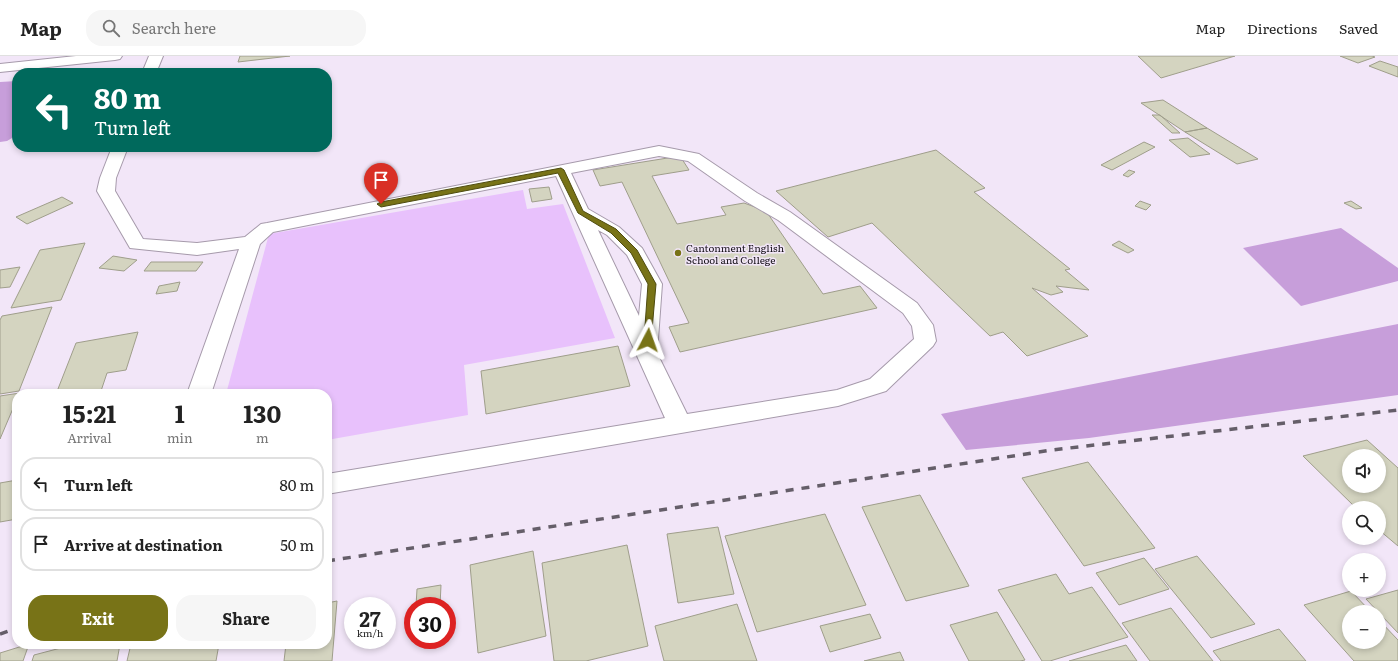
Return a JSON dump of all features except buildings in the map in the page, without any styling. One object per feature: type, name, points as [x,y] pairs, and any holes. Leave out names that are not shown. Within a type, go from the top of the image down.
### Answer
[{"type":"street","points":[[0,68],[115,56]]},
{"type":"street","points":[[151,68],[156,56]]},
{"type":"street","points":[[201,389],[251,242],[267,228],[276,224],[659,151],[693,157],[751,197],[784,216],[910,308],[922,326],[925,341],[878,385],[838,398],[332,483]]},
{"type":"street","points":[[118,152],[108,178],[106,191],[137,244],[197,249],[251,242]]},
{"type":"street","points":[[561,170],[680,425]]},
{"type":"street","points":[[580,212],[613,231],[634,252],[652,284],[647,354]]},
{"type":"shaded area","points":[[12,81],[12,138],[7,141],[0,142],[0,82]]},
{"type":"shaded area","points":[[523,190],[527,209],[563,204],[615,338],[464,365],[468,415],[332,439],[332,389],[227,389],[269,234]]},
{"type":"shaded area","points":[[1341,228],[1398,268],[1398,281],[1301,306],[1243,248]]},
{"type":"shaded area","points":[[1398,324],[1398,395],[1089,438],[966,450],[941,414]]},
{"type":"railway","points":[[332,560],[1052,450],[1398,410]]},
{"type":"railway","points":[[0,634],[12,630]]},
{"type":"place","name":"Cantonment English School and College","points":[[678,253]]},
{"type":"route","points":[[381,204],[561,170],[580,212],[613,231],[634,252],[652,284],[648,340]]}]
